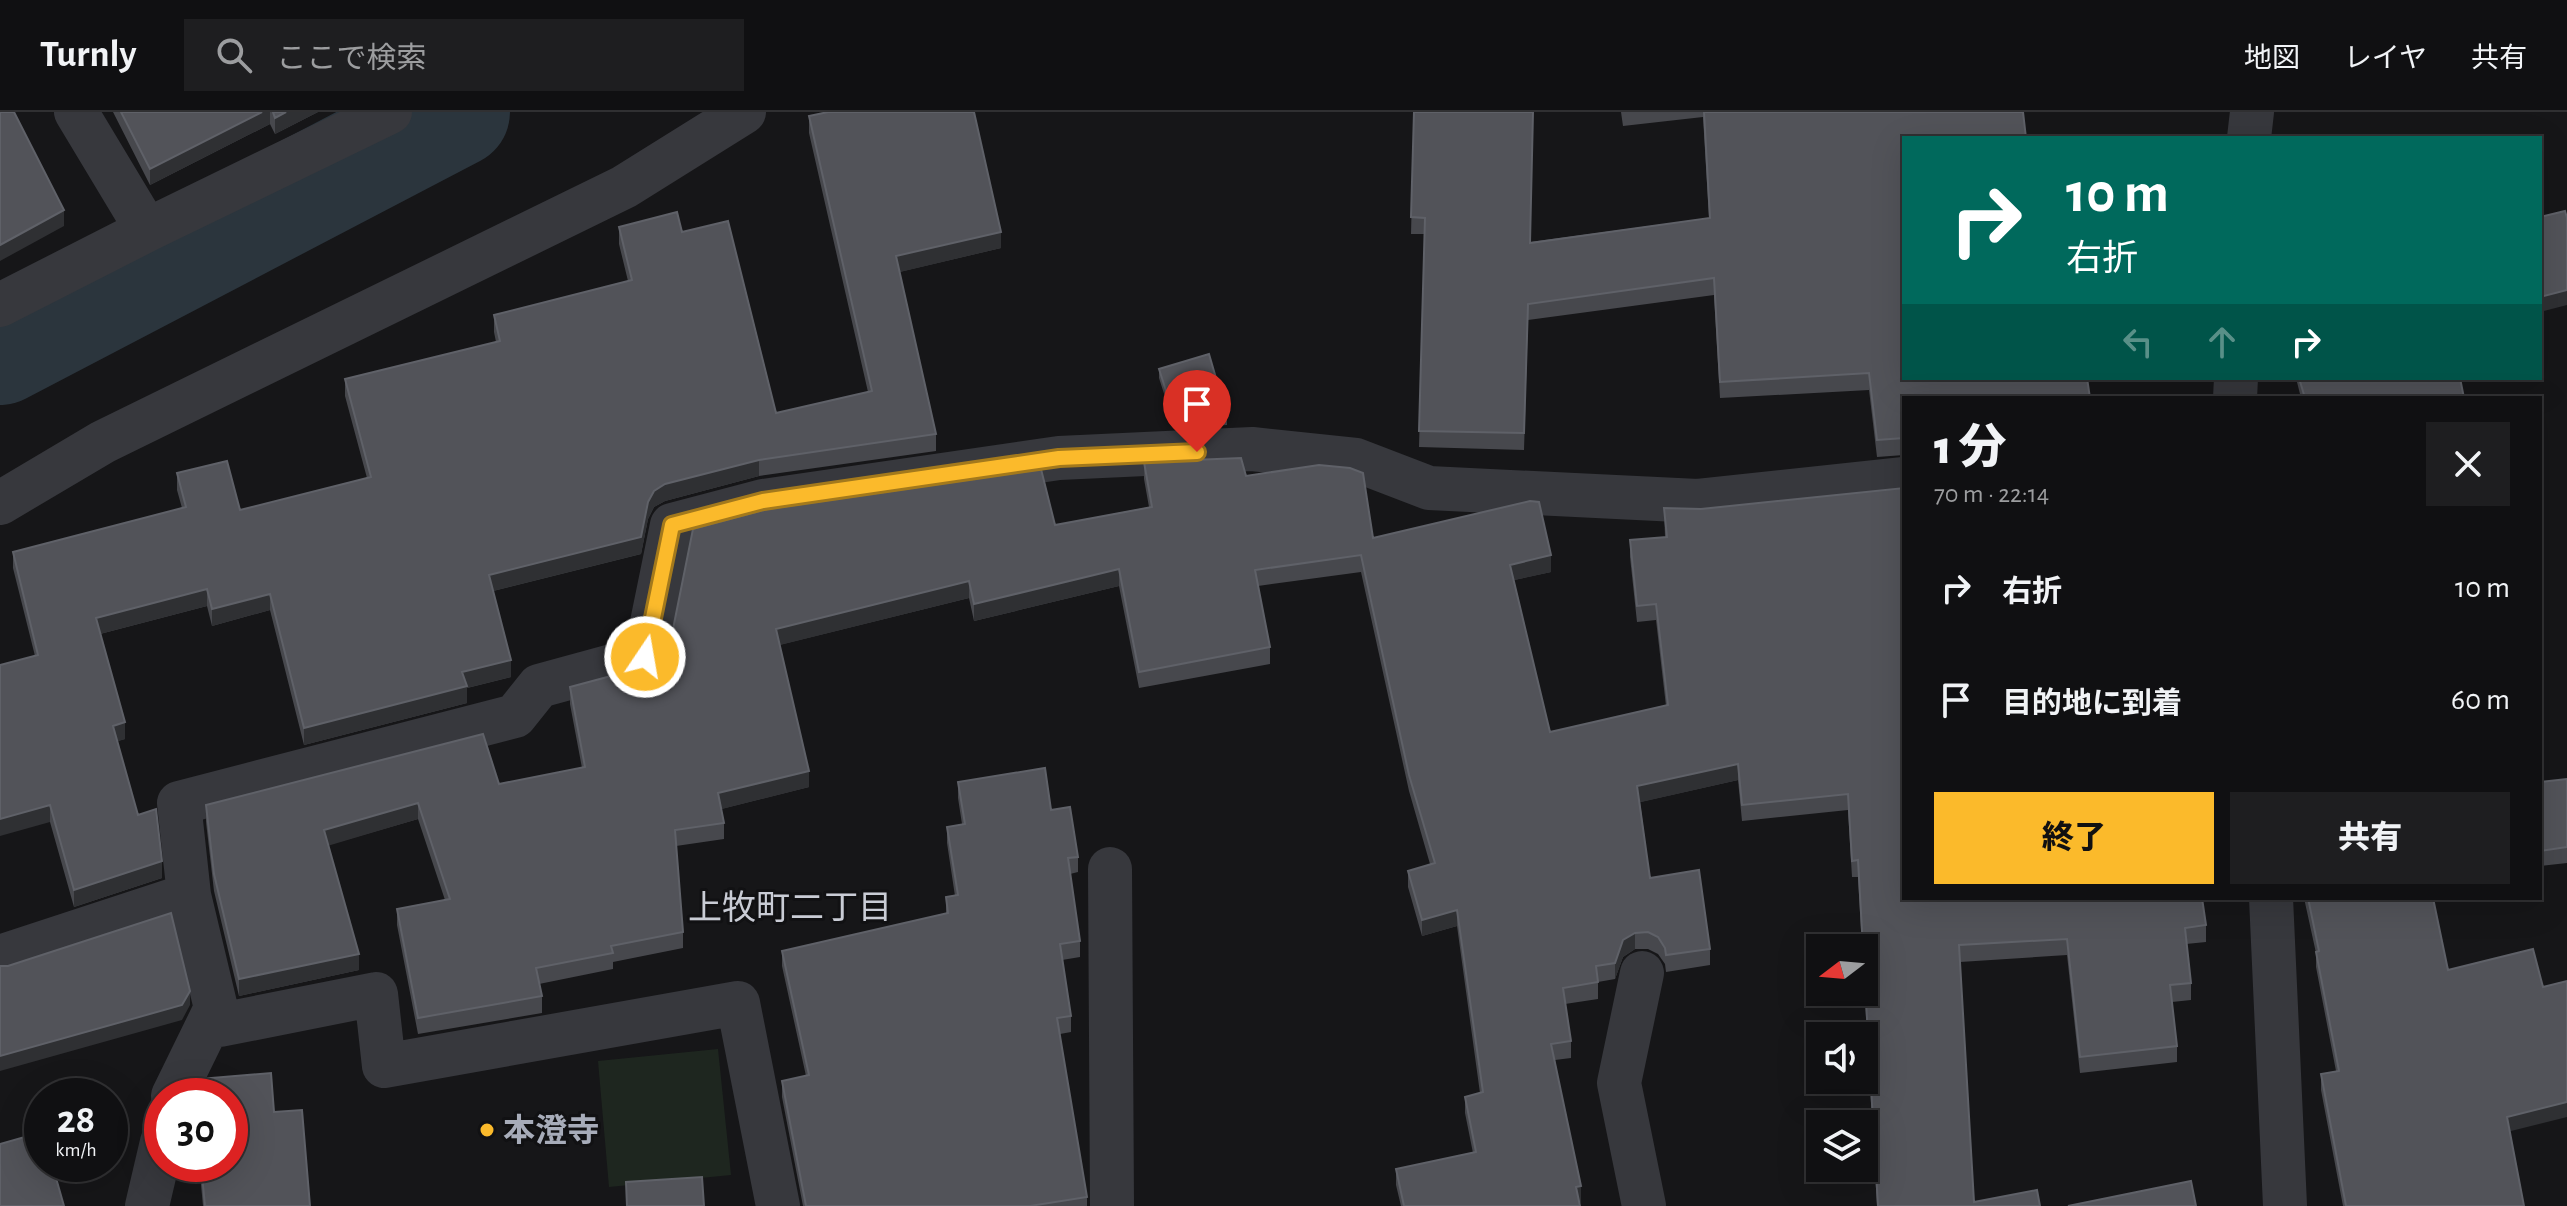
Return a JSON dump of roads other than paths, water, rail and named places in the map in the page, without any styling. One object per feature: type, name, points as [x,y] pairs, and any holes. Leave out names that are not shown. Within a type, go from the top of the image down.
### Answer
[{"type":"street","points":[[76,112],[147,230]]},
{"type":"street","points":[[0,305],[390,112]]},
{"type":"street","points":[[0,503],[103,442],[624,187],[744,112]]},
{"type":"street","points":[[2249,136],[2252,112]]},
{"type":"street","points":[[778,1206],[738,1003],[384,1066],[376,994],[220,1025],[189,895],[179,803],[515,716],[539,686],[645,657],[672,525],[763,501],[1059,458],[1252,449],[1356,460],[1429,488],[1698,501],[1902,479]]},
{"type":"street","points":[[1110,869],[1112,1206]]},
{"type":"street","points":[[0,957],[189,895]]},
{"type":"street","points":[[2271,900],[2285,1206]]},
{"type":"street","points":[[1642,973],[1619,1083],[1644,1206]]},
{"type":"street","points":[[182,1078],[216,1008]]},
{"type":"street","points":[[147,1206],[153,1182]]},
{"type":"waterway","points":[[0,350],[455,112]]},
{"type":"place","name":"本澄寺","points":[[487,1130]]},
{"type":"district","name":"上牧町二丁目","points":[[790,907]]}]
